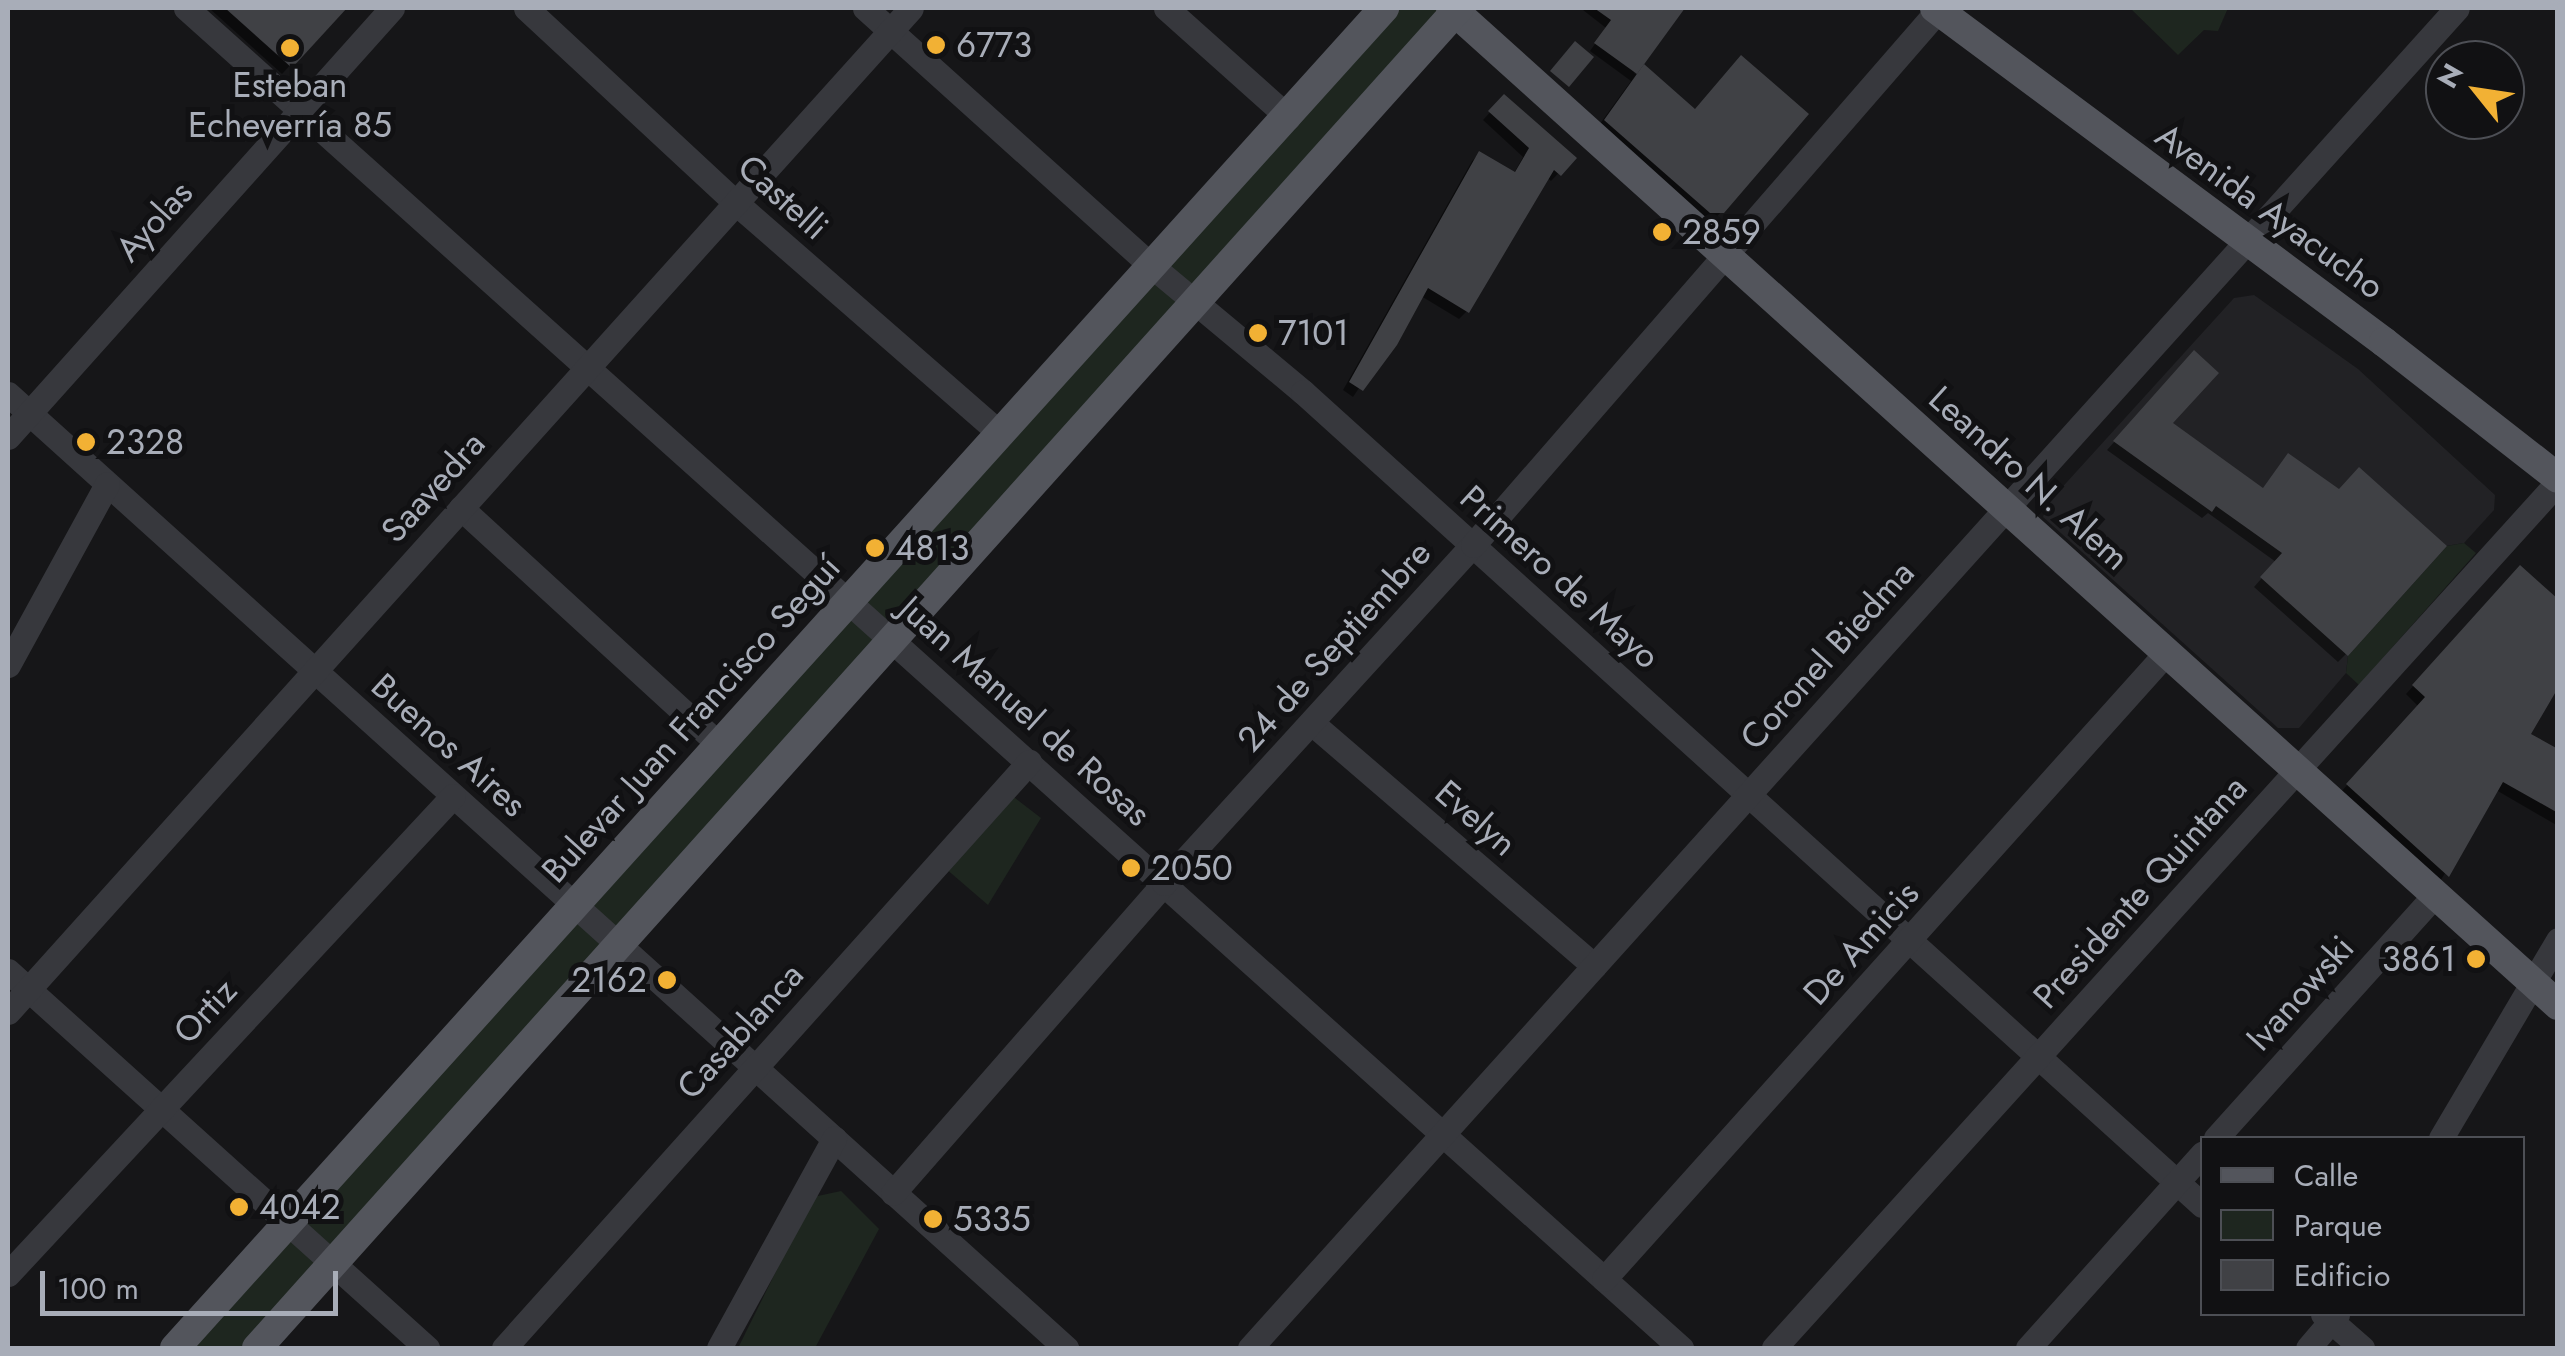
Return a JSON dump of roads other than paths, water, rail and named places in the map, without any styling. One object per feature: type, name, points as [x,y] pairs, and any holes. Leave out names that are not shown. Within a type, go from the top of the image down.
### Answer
[{"type":"main road","name":"Bulevar Juan Francisco Seguí","points":[[176,1348],[847,599],[1153,267],[1384,8]]},
{"type":"main road","name":"Avenida Ayacucho","points":[[1938,8],[2384,342],[2558,480]]},
{"type":"main road","name":"Leandro N. Alem","points":[[1455,9],[2558,1004]]},
{"type":"main road","points":[[257,1348],[894,641],[1455,9]]},
{"type":"street","name":"Juan Manuel de Rosas","points":[[186,8],[1681,1348]]},
{"type":"street","name":"Ayolas","points":[[8,436],[392,8]]},
{"type":"street","name":"Castelli","points":[[526,8],[736,202],[1000,434]]},
{"type":"street","name":"Primero de Mayo","points":[[865,8],[1153,267],[1472,545],[2200,1203]]},
{"type":"street","name":"Saavedra","points":[[8,1012],[911,8]]},
{"type":"street","points":[[1166,8],[1288,117]]},
{"type":"street","name":"24 de Septiembre","points":[[894,1193],[1164,883],[1313,724],[1472,545],[1938,8]]},
{"type":"street","name":"Coronel Biedma","points":[[1250,1348],[2457,8]]},
{"type":"street","name":"Buenos Aires","points":[[8,394],[1066,1348]]},
{"type":"street","name":"Presidente Quintana","points":[[1774,1348],[2558,480]]},
{"type":"street","points":[[8,665],[107,484]]},
{"type":"street","points":[[461,508],[720,745]]},
{"type":"street","name":"De Amicis","points":[[1604,1279],[2167,652]]},
{"type":"street","name":"Evelyn","points":[[1313,724],[1594,966]]},
{"type":"street","name":"Casablanca","points":[[504,1348],[1028,762]]},
{"type":"street","name":"Ortiz","points":[[8,1274],[453,796]]},
{"type":"street","name":"Ivanowski","points":[[2218,1136],[2435,894]]},
{"type":"street","points":[[2442,1136],[2558,940]]},
{"type":"street","points":[[8,972],[426,1348]]},
{"type":"street","points":[[719,1348],[834,1139]]},
{"type":"street","points":[[2028,1348],[2200,1156]]},
{"type":"street","points":[[2308,1348],[2331,1316],[2362,1348]]},
{"type":"place","name":"6773","points":[[936,45]]},
{"type":"place","name":"Esteban Echeverría 85","points":[[290,48]]},
{"type":"place","name":"2859","points":[[1662,232]]},
{"type":"place","name":"7101","points":[[1258,333]]},
{"type":"place","name":"2328","points":[[86,442]]},
{"type":"place","name":"4813","points":[[875,548]]},
{"type":"place","name":"2050","points":[[1131,868]]},
{"type":"place","name":"3861","points":[[2476,959]]},
{"type":"place","name":"2162","points":[[667,980]]},
{"type":"place","name":"4042","points":[[239,1207]]},
{"type":"place","name":"5335","points":[[933,1219]]}]
